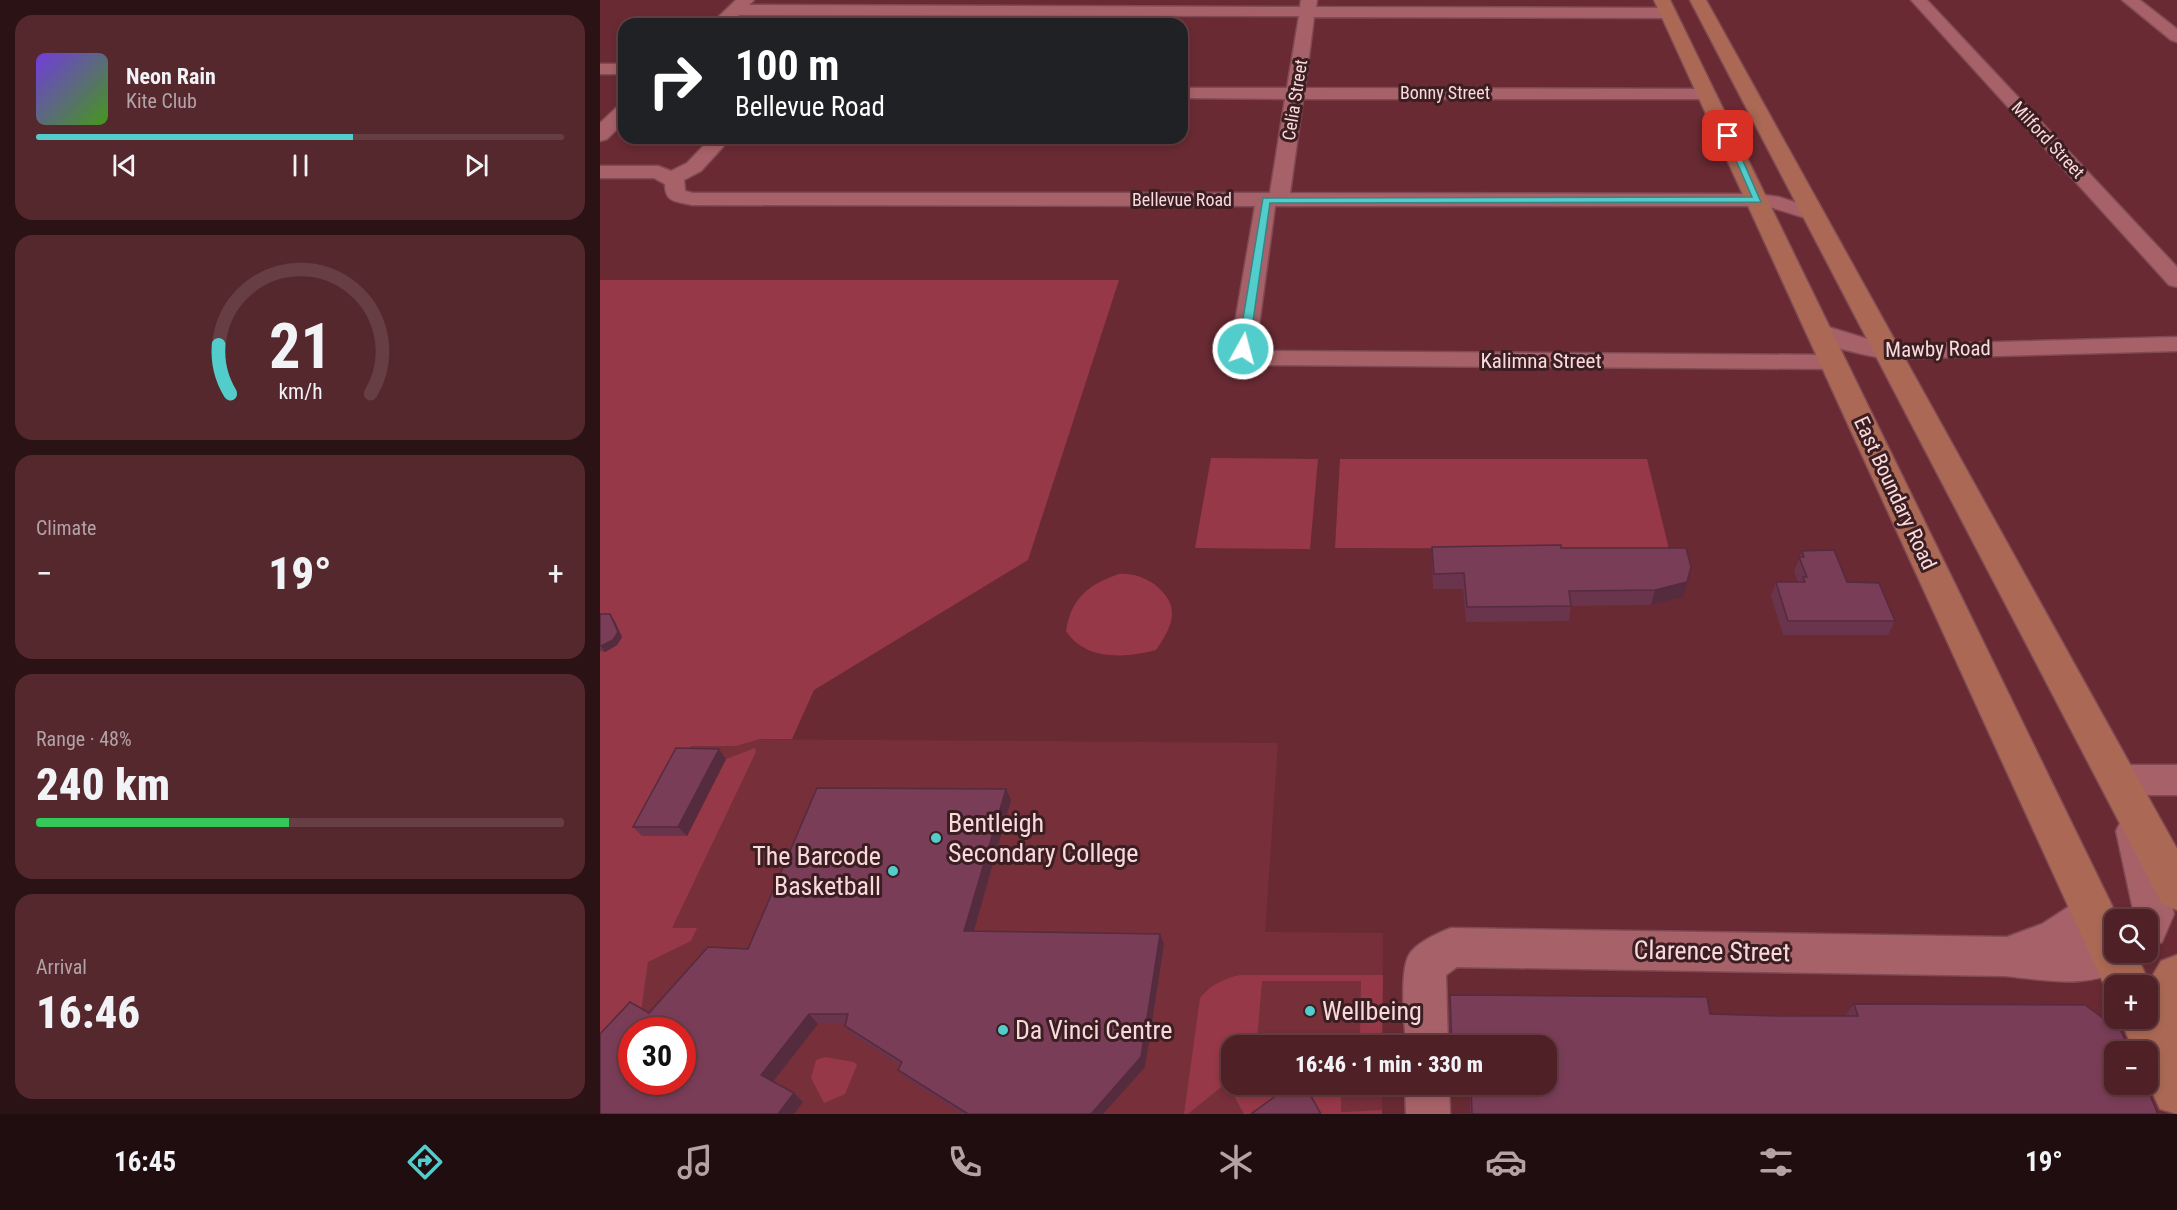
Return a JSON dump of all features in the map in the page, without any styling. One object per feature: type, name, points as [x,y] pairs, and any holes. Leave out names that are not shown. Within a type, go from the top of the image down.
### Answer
[{"type":"main road","points":[[1698,0],[2177,890]]},
{"type":"main road","name":"East Boundary Road","points":[[1665,6],[2093,913],[2120,964]]},
{"type":"main road","points":[[1686,51],[1725,51]]},
{"type":"main road","points":[[2177,977],[2169,987],[2177,1020]]},
{"type":"main road","points":[[2148,1029],[2177,1092]]},
{"type":"street","name":"Milford Street","points":[[1918,0],[2177,280]]},
{"type":"street","points":[[2130,0],[2177,37]]},
{"type":"street","points":[[726,18],[740,5],[1665,6]]},
{"type":"street","name":"Celia Street","points":[[1249,355],[1243,349],[1243,342],[1296,93],[1309,6]]},
{"type":"street","points":[[600,69],[618,69]]},
{"type":"street","name":"Bonny Street","points":[[1188,93],[1707,94]]},
{"type":"street","points":[[600,135],[613,120]]},
{"type":"street","points":[[600,172],[658,172],[673,178],[694,167],[716,144]]},
{"type":"street","name":"Bellevue Road","points":[[673,178],[675,194],[692,199],[1758,200],[1772,201],[1815,215]]},
{"type":"street","name":"Mawby Road","points":[[1826,347],[2140,347],[2177,344]]},
{"type":"street","name":"Kalimna Street","points":[[1249,355],[1280,360],[1826,347]]},
{"type":"street","name":"Mawby Road","points":[[2140,347],[2177,350]]},
{"type":"street","points":[[2153,909],[2151,893],[2121,785],[2177,780]]},
{"type":"street","name":"Clarence Street","points":[[2005,956],[2053,940],[2093,913]]},
{"type":"street","name":"Clarence Street","points":[[1427,1035],[1425,966],[1451,947],[2005,956],[2084,962],[2102,960],[2120,964]]},
{"type":"street","points":[[1427,1095],[1428,1114]]},
{"type":"shaded area","points":[[600,280],[1119,280],[1028,560],[814,690],[792,739],[760,739],[736,746],[691,746],[642,835],[687,836],[726,759],[755,748],[756,752],[672,928],[697,928],[691,941],[648,962],[641,1011],[636,1017],[618,1017],[618,1037],[600,1057]]},
{"type":"shaded area","points":[[1211,458],[1318,459],[1310,549],[1195,548]]},
{"type":"shaded area","points":[[1340,459],[1647,459],[1669,549],[1335,548]]},
{"type":"shaded area","points":[[1119,574],[1146,579],[1163,592],[1169,600],[1172,616],[1170,624],[1156,650],[1132,655],[1107,655],[1084,648],[1066,631],[1072,610],[1083,594],[1099,582]]},
{"type":"shaded area","name":"Bentleigh Secondary College","points":[[600,738],[1278,743],[1265,932],[1383,933],[1382,1035],[1221,1035],[1221,1095],[1382,1095],[1382,1114],[600,1114]]},
{"type":"shaded area","points":[[1240,975],[1383,975],[1382,1035],[1360,1035],[1361,981],[1262,981],[1258,1035],[1221,1035],[1221,1087],[1188,1114],[1184,1114],[1200,998],[1208,989]]},
{"type":"shaded area","points":[[825,1057],[854,1062],[857,1065],[845,1094],[824,1103],[811,1078],[816,1060]]},
{"type":"shaded area","points":[[1233,1095],[1341,1095],[1341,1112],[1382,1110],[1382,1114],[1244,1114]]},
{"type":"building","points":[[1561,545],[1561,548],[1686,548],[1691,567],[1687,582],[1655,590],[1569,591],[1571,606],[1467,607],[1464,573],[1434,574],[1432,547]]},
{"type":"building","points":[[1834,550],[1847,582],[1879,583],[1895,621],[1788,621],[1776,582],[1805,582],[1803,577],[1807,577],[1799,557],[1804,557],[1802,551]]},
{"type":"building","points":[[600,614],[610,614],[618,632],[613,640],[601,646],[600,646]]},
{"type":"building","points":[[676,748],[719,749],[678,827],[633,827]]},
{"type":"building","points":[[817,788],[1006,789],[964,931],[1160,934],[1141,1057],[1091,1114],[968,1114],[898,1070],[902,1062],[845,1026],[848,1014],[809,1014],[761,1075],[794,1093],[778,1114],[600,1114],[600,1034],[630,1002],[649,1013],[708,947],[748,949]]},
{"type":"building","points":[[1450,995],[1707,997],[1710,1014],[1778,1016],[1858,1016],[1854,1004],[2085,1005],[2104,1019],[2104,1029],[2118,1029],[2125,1041],[2104,1041],[2104,1095],[2150,1095],[2158,1114],[1472,1114],[1471,1095],[1557,1095],[1557,1035],[1452,1035]]},
{"type":"building","points":[[1277,1095],[1310,1095],[1321,1114],[1251,1114]]},
{"type":"place","name":"Bentleigh Secondary College","points":[[936,838]]},
{"type":"place","name":"The Barcode Basketball","points":[[893,871]]},
{"type":"place","name":"Wellbeing","points":[[1310,1011]]},
{"type":"place","name":"Da Vinci Centre","points":[[1003,1030]]},
{"type":"route","points":[[1243,349],[1266,200],[1758,200],[1728,136]]}]
